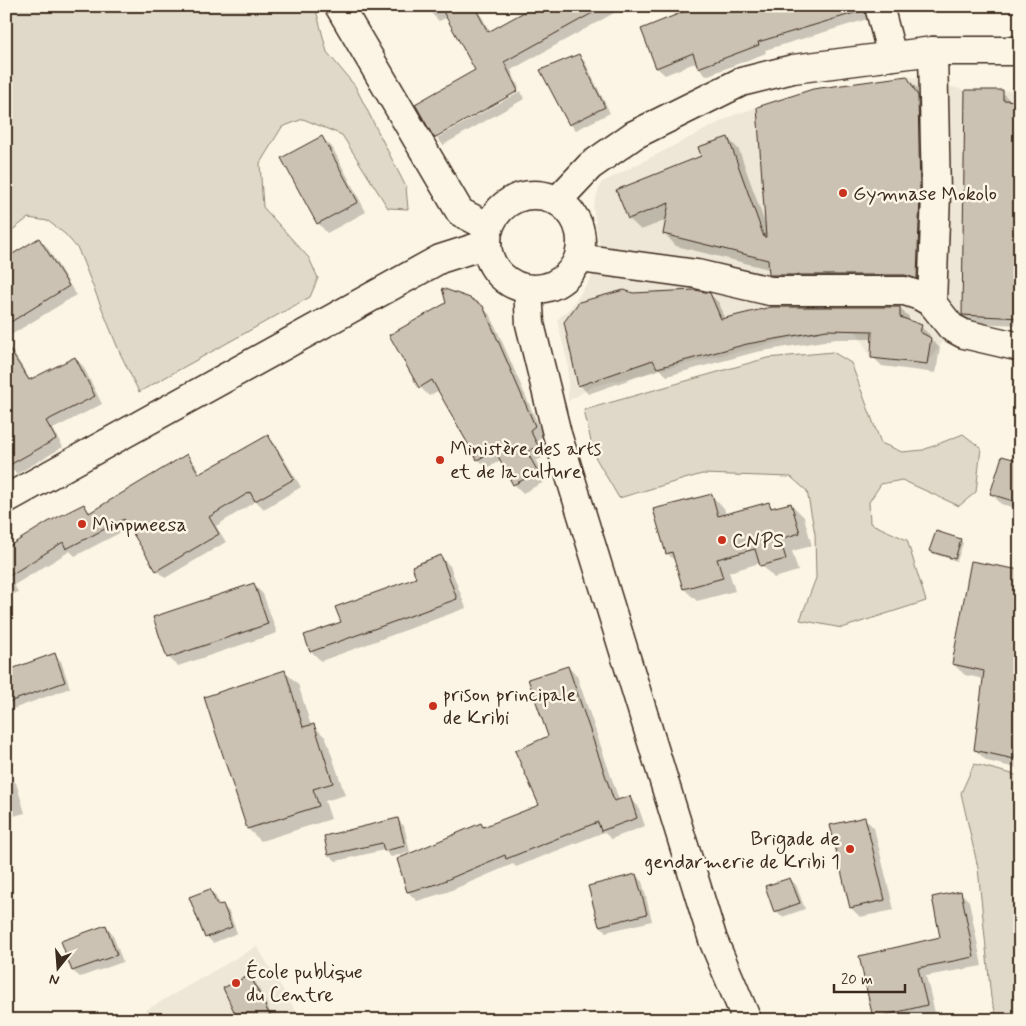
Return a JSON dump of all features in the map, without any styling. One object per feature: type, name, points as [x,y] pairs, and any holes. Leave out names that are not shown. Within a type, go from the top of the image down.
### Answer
[{"type":"street","points":[[339,6],[460,212],[488,235]]},
{"type":"street","points":[[879,6],[892,56]]},
{"type":"street","points":[[557,201],[590,166],[634,135],[741,82],[793,69],[933,51],[1020,51]]},
{"type":"street","points":[[932,303],[936,194],[933,51]]},
{"type":"street","points":[[525,196],[542,196],[557,201],[570,211],[579,225],[582,242],[579,258],[574,269],[553,286],[541,289],[528,289],[512,284],[499,274],[490,260],[488,235],[497,213],[510,202],[525,196]]},
{"type":"street","points":[[6,499],[440,259],[488,235]]},
{"type":"street","points":[[579,258],[697,274],[770,291],[905,292],[920,296],[932,303],[950,327],[964,334],[1020,347]]},
{"type":"street","points":[[528,289],[530,324],[557,434],[713,940],[747,1020]]},
{"type":"shaded area","points":[[6,6],[315,6],[327,52],[355,86],[406,187],[408,209],[388,208],[342,135],[303,119],[282,127],[260,163],[263,207],[309,258],[318,278],[310,297],[139,392],[119,351],[78,249],[65,234],[48,221],[28,218],[6,235]]},
{"type":"shaded area","points":[[907,76],[965,90],[1020,91],[1020,318],[962,316],[927,364],[871,358],[856,331],[824,331],[594,386],[568,401],[568,364],[557,320],[571,307],[593,275],[600,249],[593,207],[601,183],[734,115],[813,89]]},
{"type":"shaded area","points":[[833,352],[851,363],[881,443],[902,452],[923,450],[963,434],[981,448],[976,492],[959,506],[902,480],[881,484],[869,502],[870,523],[907,540],[926,601],[842,628],[800,620],[816,578],[815,534],[807,491],[791,477],[702,474],[619,498],[594,455],[584,410],[767,358]]},
{"type":"shaded area","points":[[974,764],[1020,776],[1020,1020],[998,1020],[991,998],[978,868],[961,793]]},
{"type":"shaded area","name":"École publique du Centre","points":[[257,946],[301,1020],[129,1020]]},
{"type":"building","points":[[440,6],[474,6],[488,32],[535,6],[605,6],[504,62],[518,91],[434,138],[415,104],[475,70]]},
{"type":"building","points":[[698,6],[860,6],[861,11],[758,42],[759,45],[698,68],[693,53],[656,68],[641,29]]},
{"type":"building","points":[[579,54],[605,107],[569,125],[540,70]]},
{"type":"building","name":"Gymnase Mokolo","points":[[907,76],[918,96],[920,194],[917,279],[905,275],[769,275],[768,260],[663,234],[669,203],[628,219],[616,190],[701,156],[698,147],[728,137],[764,237],[766,237],[757,107],[813,89]]},
{"type":"building","points":[[965,90],[1003,90],[1003,100],[1020,101],[1020,318],[962,315]]},
{"type":"building","points":[[322,136],[358,202],[317,224],[281,158]]},
{"type":"building","points":[[39,238],[69,286],[6,325],[6,258]]},
{"type":"building","points":[[442,288],[470,298],[483,306],[535,426],[530,430],[538,446],[527,452],[538,472],[513,485],[495,450],[477,460],[432,380],[419,388],[389,335],[446,303]]},
{"type":"building","points":[[624,290],[633,293],[695,290],[710,293],[721,319],[771,307],[900,307],[900,317],[922,325],[920,332],[931,338],[927,364],[871,358],[872,331],[827,330],[747,344],[657,368],[653,360],[578,386],[564,322],[579,302]]},
{"type":"building","points":[[6,344],[29,380],[75,357],[95,396],[46,421],[56,439],[6,467]]},
{"type":"building","points":[[268,435],[294,479],[255,501],[250,492],[209,517],[219,534],[156,571],[124,519],[66,549],[63,542],[6,578],[6,548],[48,522],[84,504],[89,513],[187,454],[199,474]]},
{"type":"building","points":[[1002,456],[1020,461],[1020,503],[990,494]]},
{"type":"building","name":"CNPS","points":[[712,494],[718,516],[769,502],[771,508],[791,503],[800,533],[780,539],[786,559],[760,566],[755,549],[717,559],[723,578],[683,589],[672,552],[666,554],[653,509]]},
{"type":"building","points":[[936,531],[961,539],[955,559],[929,551]]},
{"type":"building","points":[[441,555],[457,599],[310,652],[304,635],[341,622],[335,607],[416,578],[412,566]]},
{"type":"building","points":[[971,561],[1020,570],[1020,722],[1014,759],[974,750],[984,671],[952,664]]},
{"type":"building","points":[[254,583],[268,624],[167,658],[153,617]]},
{"type":"building","points":[[55,653],[65,682],[6,703],[6,671]]},
{"type":"building","points":[[568,666],[614,801],[630,796],[637,818],[601,831],[598,822],[506,859],[505,855],[437,884],[407,892],[397,859],[481,823],[483,827],[539,805],[515,751],[548,736],[528,679]]},
{"type":"building","points":[[285,670],[303,727],[314,724],[333,783],[313,789],[319,806],[247,829],[204,697]]},
{"type":"building","points":[[865,817],[885,900],[850,908],[830,825]]},
{"type":"building","points":[[398,818],[405,846],[384,851],[382,843],[328,855],[324,836]]},
{"type":"building","points":[[636,874],[647,914],[599,926],[588,886]]},
{"type":"building","points":[[790,878],[800,903],[774,912],[765,886]]},
{"type":"building","points":[[210,889],[217,905],[223,904],[232,927],[205,938],[189,897]]},
{"type":"building","points":[[961,891],[974,957],[918,968],[927,1005],[873,1018],[859,956],[940,937],[932,897]]},
{"type":"building","points":[[106,925],[117,955],[72,971],[61,941]]},
{"type":"building","points":[[250,975],[272,1020],[238,1020],[223,988]]},
{"type":"place","name":"Gymnase Mokolo","points":[[843,193]]},
{"type":"place","name":"Ministère des arts et de la culture","points":[[440,460]]},
{"type":"place","name":"Minpmeesa","points":[[82,524]]},
{"type":"place","name":"CNPS","points":[[722,540]]},
{"type":"place","name":"prison principale de Kribi","points":[[433,706]]},
{"type":"place","name":"Brigade de gendarmerie de Kribi 1","points":[[850,849]]},
{"type":"place","name":"École publique du Centre","points":[[236,983]]}]
